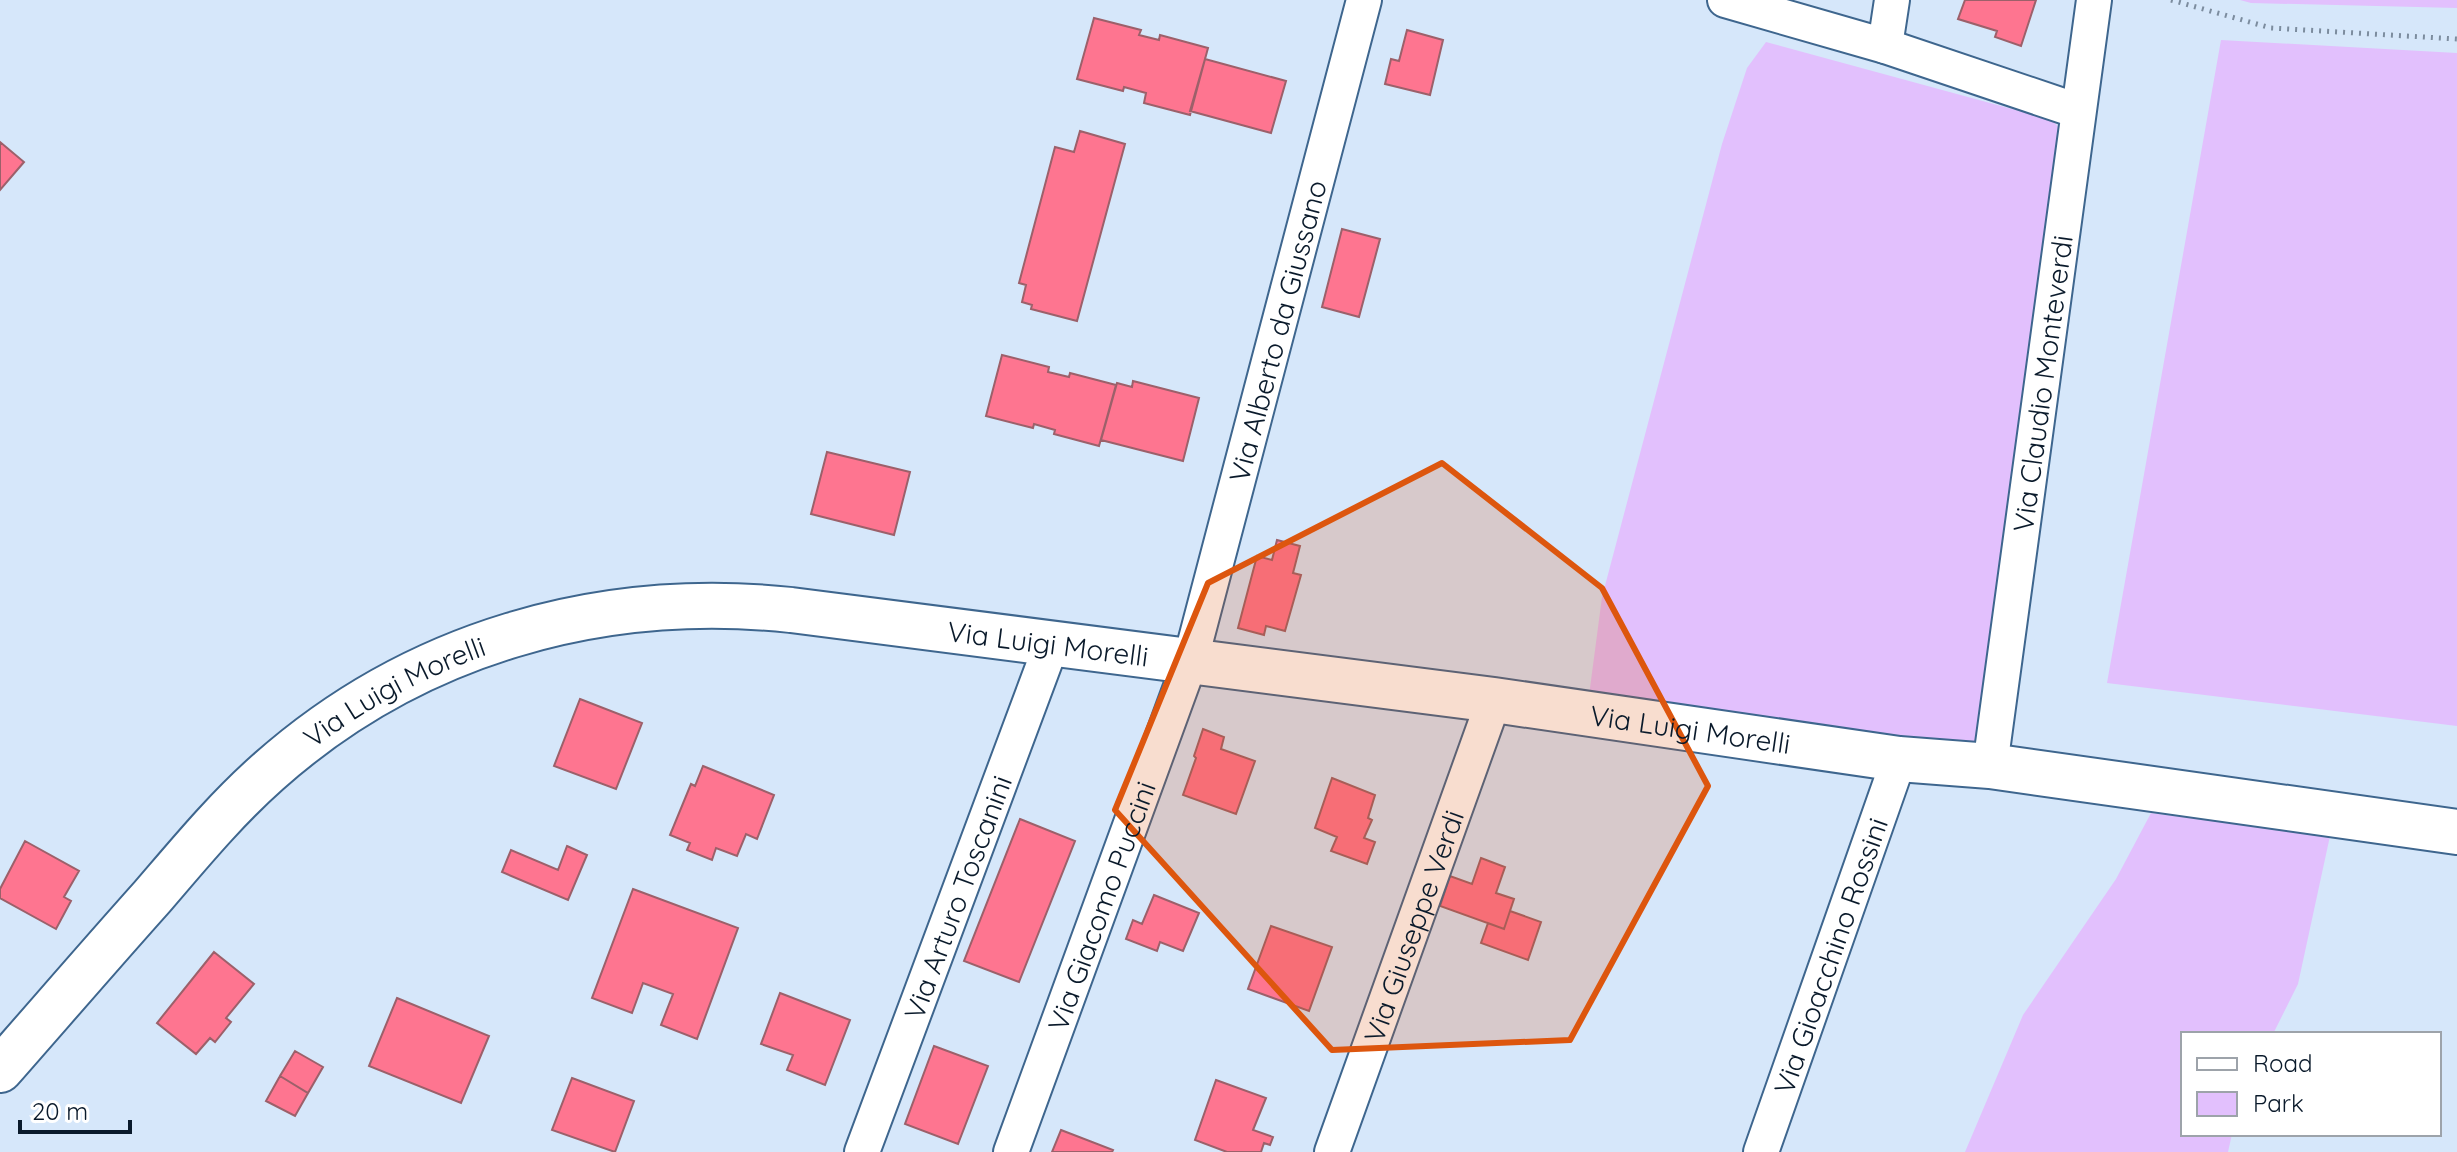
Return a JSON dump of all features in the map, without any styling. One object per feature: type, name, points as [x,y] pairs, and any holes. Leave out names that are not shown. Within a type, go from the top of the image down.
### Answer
[{"type":"main road","name":"Via Luigi Morelli","points":[[0,1070],[210,830],[267,773],[330,723],[435,663],[511,635],[590,615],[670,606],[751,606],[1052,643],[1494,700],[1899,759],[1990,766],[2457,832]]},
{"type":"street","name":"Via Alberto da Giussano","points":[[1190,662],[1364,0]]},
{"type":"street","points":[[1725,0],[1885,46],[2078,111]]},
{"type":"street","points":[[1885,46],[1892,0]]},
{"type":"street","name":"Via Claudio Monteverdi","points":[[1990,766],[2094,0]]},
{"type":"street","name":"Via Arturo Toscanini","points":[[862,1152],[1052,643]]},
{"type":"street","name":"Via Giacomo Puccini","points":[[1011,1152],[1190,662]]},
{"type":"street","name":"Via Giuseppe Verdi","points":[[1332,1152],[1494,700]]},
{"type":"street","name":"Via Gioacchino Rossini","points":[[1761,1152],[1899,759]]},
{"type":"path","points":[[2171,0],[2271,28],[2457,39]]},
{"type":"highlighted area","points":[[1442,463],[1602,588],[1708,786],[1570,1040],[1332,1050],[1115,810],[1208,583]]},
{"type":"green space","points":[[2240,0],[2457,0],[2457,8],[2251,3]]},
{"type":"green space","points":[[2221,40],[2457,53],[2457,726],[2107,683]]},
{"type":"green space","points":[[1766,42],[2052,120],[2061,130],[1984,740],[1971,748],[1588,703],[1602,597],[1722,144],[1747,68]]},
{"type":"green space","points":[[2151,813],[2330,836],[2298,984],[2274,1032],[2181,1032],[2181,1136],[2232,1136],[2228,1152],[1965,1152],[2023,1015],[2116,879]]},
{"type":"building","points":[[1965,0],[2036,0],[2021,46],[1995,37],[1997,31],[1958,19]]},
{"type":"building","points":[[1094,18],[1141,30],[1139,35],[1159,40],[1160,35],[1208,48],[1190,115],[1144,103],[1146,93],[1124,87],[1123,91],[1077,79]]},
{"type":"building","points":[[1407,30],[1443,40],[1430,95],[1385,84],[1391,59],[1399,61]]},
{"type":"building","points":[[1205,59],[1286,81],[1271,133],[1190,111]]},
{"type":"building","points":[[1080,131],[1125,144],[1077,321],[1031,309],[1032,305],[1022,302],[1026,285],[1019,283],[1055,147],[1074,152]]},
{"type":"building","points":[[0,142],[24,162],[0,190]]},
{"type":"building","points":[[1342,229],[1380,239],[1359,317],[1322,307]]},
{"type":"building","points":[[1002,355],[1049,367],[1048,372],[1069,377],[1070,373],[1116,385],[1099,446],[1054,434],[1055,430],[1034,424],[1033,428],[986,416]]},
{"type":"building","points":[[1133,381],[1199,398],[1183,461],[1101,440],[1117,383],[1132,387]]},
{"type":"building","points":[[827,452],[910,472],[894,535],[811,514]]},
{"type":"building","points":[[1277,540],[1300,546],[1293,573],[1301,575],[1285,631],[1266,626],[1264,635],[1238,628],[1257,556],[1272,560]]},
{"type":"building","points":[[580,699],[642,723],[616,789],[554,766]]},
{"type":"building","points":[[1203,729],[1224,737],[1221,749],[1255,761],[1236,814],[1183,795]]},
{"type":"building","points":[[703,766],[774,795],[757,839],[746,834],[737,856],[716,848],[712,860],[687,850],[690,843],[670,835],[691,784],[695,786]]},
{"type":"building","points":[[1332,778],[1375,795],[1368,818],[1372,820],[1364,838],[1375,842],[1367,864],[1331,851],[1337,837],[1315,828]]},
{"type":"building","points":[[1020,819],[1075,841],[1019,982],[964,961]]},
{"type":"building","points":[[25,841],[79,871],[64,897],[71,901],[56,929],[0,898],[0,889]]},
{"type":"building","points":[[567,846],[587,855],[568,900],[502,872],[511,850],[558,870]]},
{"type":"building","points":[[1481,858],[1505,867],[1496,893],[1514,899],[1504,929],[1440,906],[1450,876],[1472,884]]},
{"type":"building","points":[[633,889],[738,928],[697,1039],[661,1025],[673,994],[643,983],[632,1013],[592,998]]},
{"type":"building","points":[[1154,895],[1199,913],[1183,951],[1160,942],[1157,951],[1126,939],[1133,920],[1142,924]]},
{"type":"building","points":[[1510,911],[1541,922],[1528,960],[1481,943],[1488,923],[1504,929]]},
{"type":"building","points":[[1271,926],[1332,947],[1309,1011],[1248,989]]},
{"type":"building","points":[[214,952],[254,984],[226,1018],[231,1022],[215,1042],[210,1038],[196,1054],[157,1023]]},
{"type":"building","points":[[780,993],[850,1020],[825,1085],[787,1070],[793,1055],[761,1044]]},
{"type":"building","points":[[397,998],[489,1036],[461,1103],[369,1066]]},
{"type":"building","points":[[934,1046],[988,1066],[958,1144],[905,1124]]},
{"type":"building","points":[[295,1051],[323,1067],[308,1093],[280,1076]]},
{"type":"building","points":[[280,1076],[308,1093],[295,1116],[266,1101]]},
{"type":"building","points":[[572,1078],[634,1101],[615,1152],[552,1130]]},
{"type":"building","points":[[1216,1080],[1266,1098],[1253,1130],[1273,1137],[1270,1145],[1264,1143],[1261,1152],[1227,1152],[1195,1140]]},
{"type":"building","points":[[1061,1130],[1113,1150],[1052,1152]]}]
